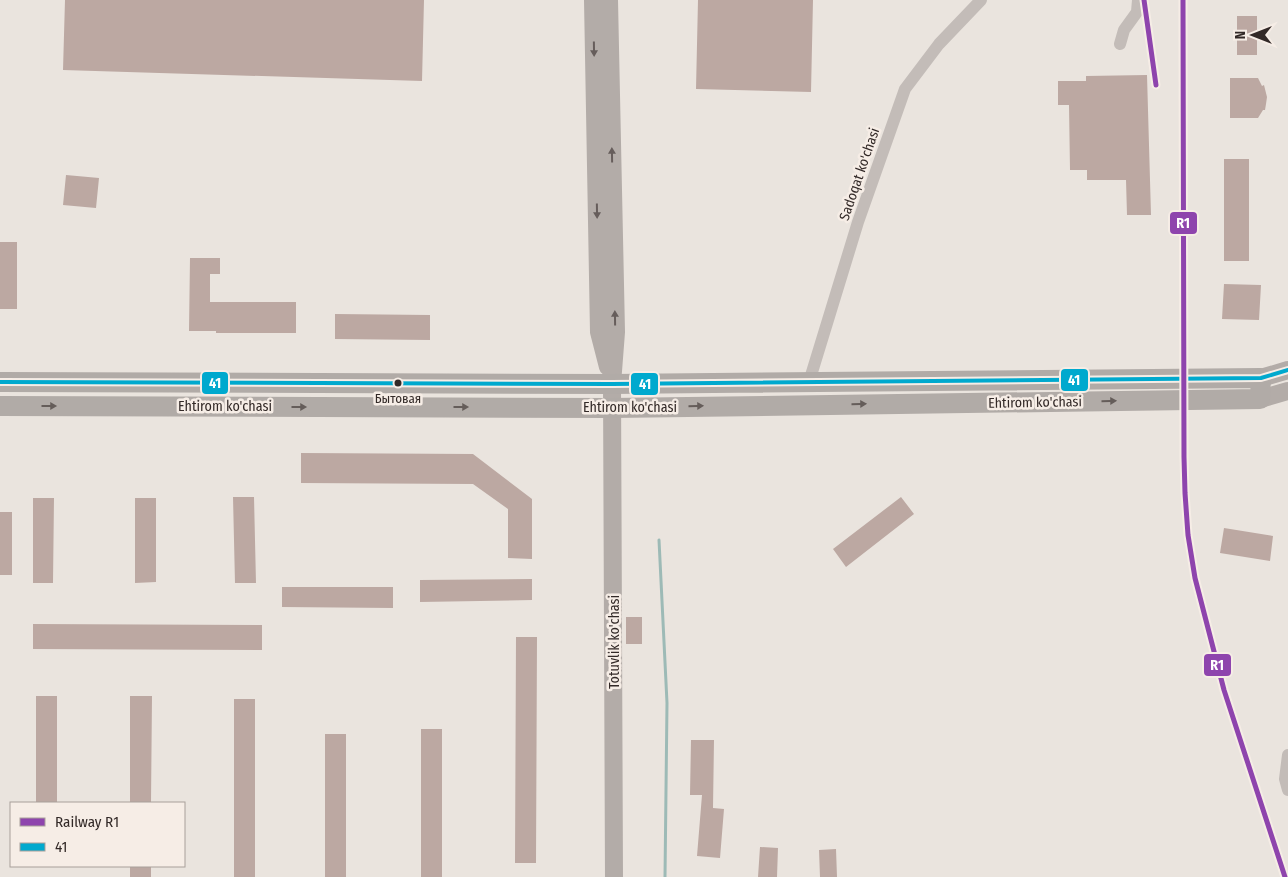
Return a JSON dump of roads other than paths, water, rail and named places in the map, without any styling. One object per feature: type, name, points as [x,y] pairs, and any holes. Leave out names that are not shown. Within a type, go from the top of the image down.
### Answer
[{"type":"main road","points":[[593,0],[599,332],[612,384]]},
{"type":"main road","points":[[609,0],[616,332],[612,384]]},
{"type":"main road","points":[[1260,399],[1261,378],[1288,370]]},
{"type":"main road","name":"Ehtirom ko'chasi","points":[[0,382],[612,384],[1261,378]]},
{"type":"main road","name":"Totuvlik ko'chasi","points":[[612,384],[614,877]]},
{"type":"main road","points":[[1260,399],[1288,391]]},
{"type":"main road","points":[[1260,399],[1288,402]]},
{"type":"main road","name":"Ehtirom ko'chasi","points":[[0,406],[612,408],[1260,399]]},
{"type":"street","name":"Sadoqat ko'chasi","points":[[810,382],[858,222],[905,89],[940,44],[981,0]]},
{"type":"street","points":[[1120,44],[1124,30],[1137,12],[1138,0]]},
{"type":"street","points":[[1288,755],[1285,779],[1288,790]]},
{"type":"waterway","points":[[659,540],[667,703],[665,877]]},
{"type":"rail line","name":"R1","points":[[1144,0],[1156,85]]},
{"type":"rail line","name":"R1","points":[[1183,0],[1184,457],[1188,535],[1195,578],[1224,690],[1285,877]]},
{"type":"place","name":"Бытовая","points":[[398,383]]}]
